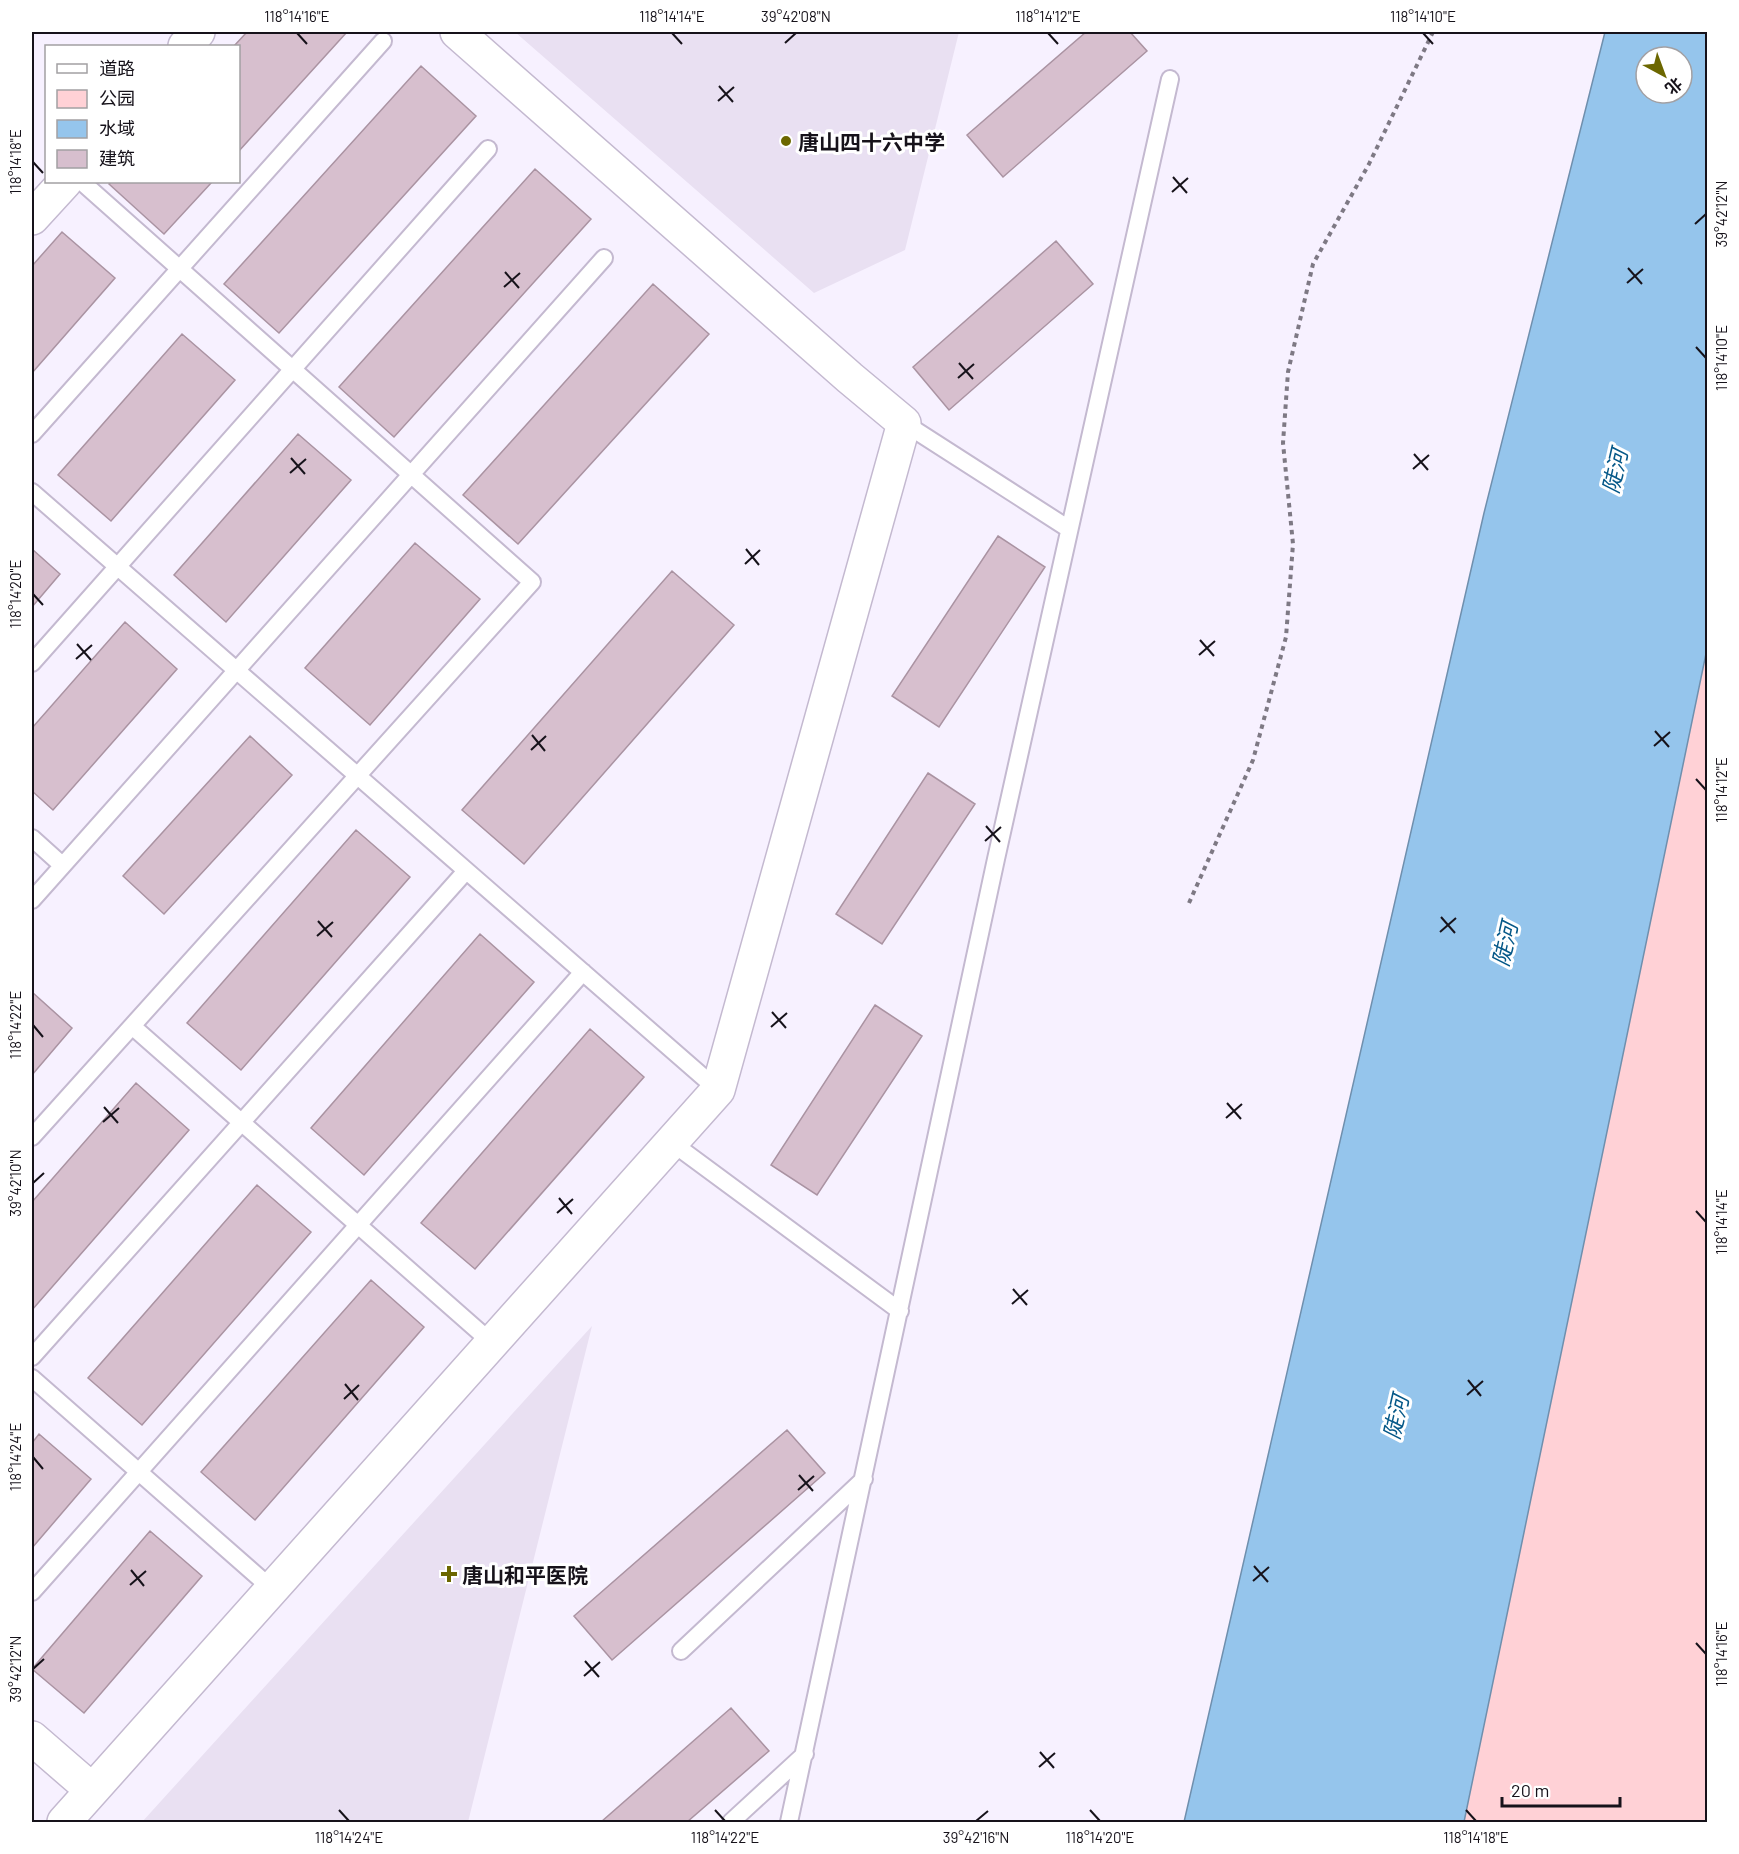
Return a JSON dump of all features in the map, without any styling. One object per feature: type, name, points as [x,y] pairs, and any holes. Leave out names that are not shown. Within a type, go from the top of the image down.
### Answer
[{"type":"street","points":[[186,45],[198,32]]},
{"type":"street","points":[[64,1822],[718,1090],[904,423],[457,32]]},
{"type":"street","points":[[32,218],[64,183]]},
{"type":"street","points":[[32,1738],[92,1790]]},
{"type":"lane","points":[[32,434],[383,41]]},
{"type":"lane","points":[[789,1822],[996,859],[1170,79]]},
{"type":"lane","points":[[32,663],[488,149]]},
{"type":"lane","points":[[32,1137],[532,582],[83,183]]},
{"type":"lane","points":[[32,900],[604,258]]},
{"type":"lane","points":[[904,423],[1069,529]]},
{"type":"lane","points":[[32,492],[718,1090]]},
{"type":"lane","points":[[32,838],[62,866]]},
{"type":"lane","points":[[32,1358],[466,871]]},
{"type":"lane","points":[[32,1592],[583,972]]},
{"type":"lane","points":[[132,1026],[492,1343]]},
{"type":"lane","points":[[671,1142],[900,1311]]},
{"type":"lane","points":[[32,1378],[272,1589]]},
{"type":"lane","points":[[681,1651],[864,1479]]},
{"type":"lane","points":[[731,1822],[805,1754]]},
{"type":"path","points":[[1190,903],[1253,760],[1286,637],[1293,544],[1283,443],[1288,372],[1313,264],[1369,164],[1433,32]]},
{"type":"shaded area","name":"唐山四十六中学","points":[[515,32],[959,32],[905,250],[814,293]]},
{"type":"shaded area","name":"唐山和平医院","points":[[592,1326],[468,1822],[142,1822]]},
{"type":"green space","points":[[1707,649],[1707,1822],[1464,1822]]},
{"type":"water","name":"陡河","points":[[1605,32],[1707,32],[1707,649],[1464,1822],[1184,1822],[1484,513]]},
{"type":"building","points":[[247,32],[347,32],[240,150],[240,45],[235,45]]},
{"type":"building","points":[[1086,32],[1130,32],[1147,51],[1003,177],[967,135]]},
{"type":"building","points":[[421,66],[476,116],[279,333],[224,284]]},
{"type":"building","points":[[535,169],[591,219],[394,437],[339,387]]},
{"type":"building","points":[[110,183],[211,183],[164,234]]},
{"type":"building","points":[[62,232],[115,278],[32,373],[32,266]]},
{"type":"building","points":[[1056,241],[1093,284],[949,410],[913,367]]},
{"type":"building","points":[[653,284],[709,334],[518,544],[463,495]]},
{"type":"building","points":[[182,334],[235,380],[111,521],[58,475]]},
{"type":"building","points":[[298,434],[351,480],[226,622],[174,575]]},
{"type":"building","points":[[998,536],[1045,567],[939,727],[892,696]]},
{"type":"building","points":[[415,543],[480,599],[370,725],[305,668]]},
{"type":"building","points":[[32,549],[60,574],[32,607]]},
{"type":"building","points":[[672,571],[734,625],[524,864],[462,810]]},
{"type":"building","points":[[125,622],[177,669],[53,810],[32,791],[32,728]]},
{"type":"building","points":[[250,736],[292,775],[164,914],[123,876]]},
{"type":"building","points":[[928,773],[975,804],[882,944],[836,914]]},
{"type":"building","points":[[356,830],[410,877],[241,1070],[187,1023]]},
{"type":"building","points":[[480,934],[534,982],[364,1175],[311,1128]]},
{"type":"building","points":[[32,992],[72,1028],[32,1075]]},
{"type":"building","points":[[875,1005],[922,1036],[817,1195],[771,1165]]},
{"type":"building","points":[[590,1029],[644,1077],[475,1269],[421,1223]]},
{"type":"building","points":[[136,1083],[189,1130],[32,1310],[32,1202]]},
{"type":"building","points":[[257,1185],[311,1232],[142,1425],[88,1378]]},
{"type":"building","points":[[371,1280],[424,1327],[255,1520],[201,1472]]},
{"type":"building","points":[[787,1430],[825,1473],[612,1660],[574,1616]]},
{"type":"building","points":[[39,1434],[91,1479],[32,1548],[32,1443]]},
{"type":"building","points":[[150,1531],[202,1576],[84,1713],[32,1669]]},
{"type":"building","points":[[731,1708],[769,1751],[687,1822],[601,1822]]},
{"type":"place","name":"唐山四十六中学","points":[[786,141]]},
{"type":"place","name":"唐山和平医院","points":[[449,1574]]}]
